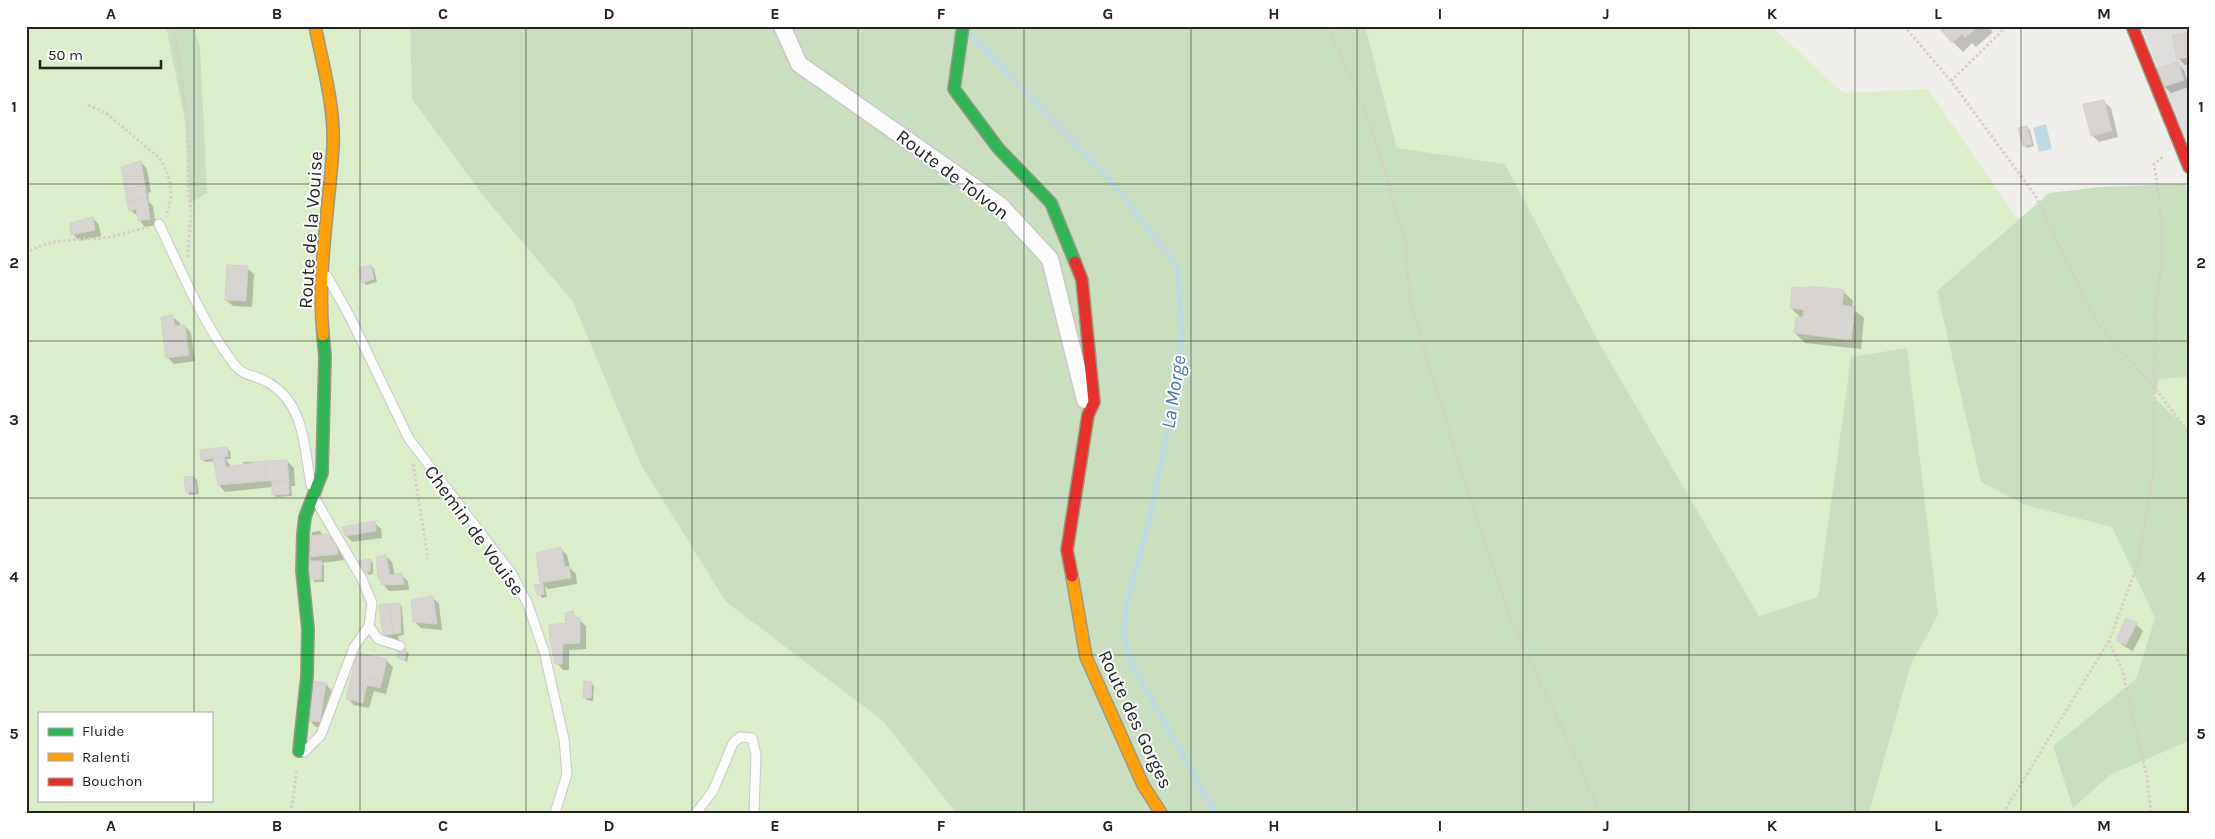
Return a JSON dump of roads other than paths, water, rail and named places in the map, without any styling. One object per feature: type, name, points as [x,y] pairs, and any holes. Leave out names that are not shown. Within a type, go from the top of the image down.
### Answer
[{"type":"street","name":"Route de la Vouise","points":[[299,751],[307,676],[308,629],[302,571],[303,534],[305,517],[322,473],[325,356],[320,302],[321,266],[333,146],[332,111],[315,26]]},
{"type":"street","name":"Route de Tolvon","points":[[782,26],[799,64],[1000,205],[1050,259],[1088,415]]},
{"type":"street","name":"Route des Gorges","points":[[963,26],[954,89],[998,148],[1051,202],[1082,280],[1094,402],[1088,415],[1067,550],[1086,657],[1144,785],[1161,813]]},
{"type":"street","points":[[2132,26],[2189,167]]},
{"type":"lane","points":[[159,224],[206,319],[231,360],[243,374],[266,381],[280,390],[293,406],[302,427],[313,495],[362,579],[372,603],[369,626],[354,647],[321,734],[305,752],[299,751]]},
{"type":"lane","name":"Chemin de Vouise","points":[[321,266],[350,317],[409,439],[512,574],[527,602],[544,651],[564,739],[566,774],[555,813]]},
{"type":"lane","points":[[369,626],[378,639],[400,646]]},
{"type":"lane","points":[[696,813],[712,791],[734,743],[740,737],[752,738],[756,755],[754,813]]},
{"type":"water","points":[[2046,124],[2052,149],[2039,152],[2033,128]]},
{"type":"waterway","name":"La Morge","points":[[970,34],[1110,180],[1177,266],[1182,335],[1173,404],[1150,517],[1128,599],[1123,631],[1132,664],[1215,813]]}]
